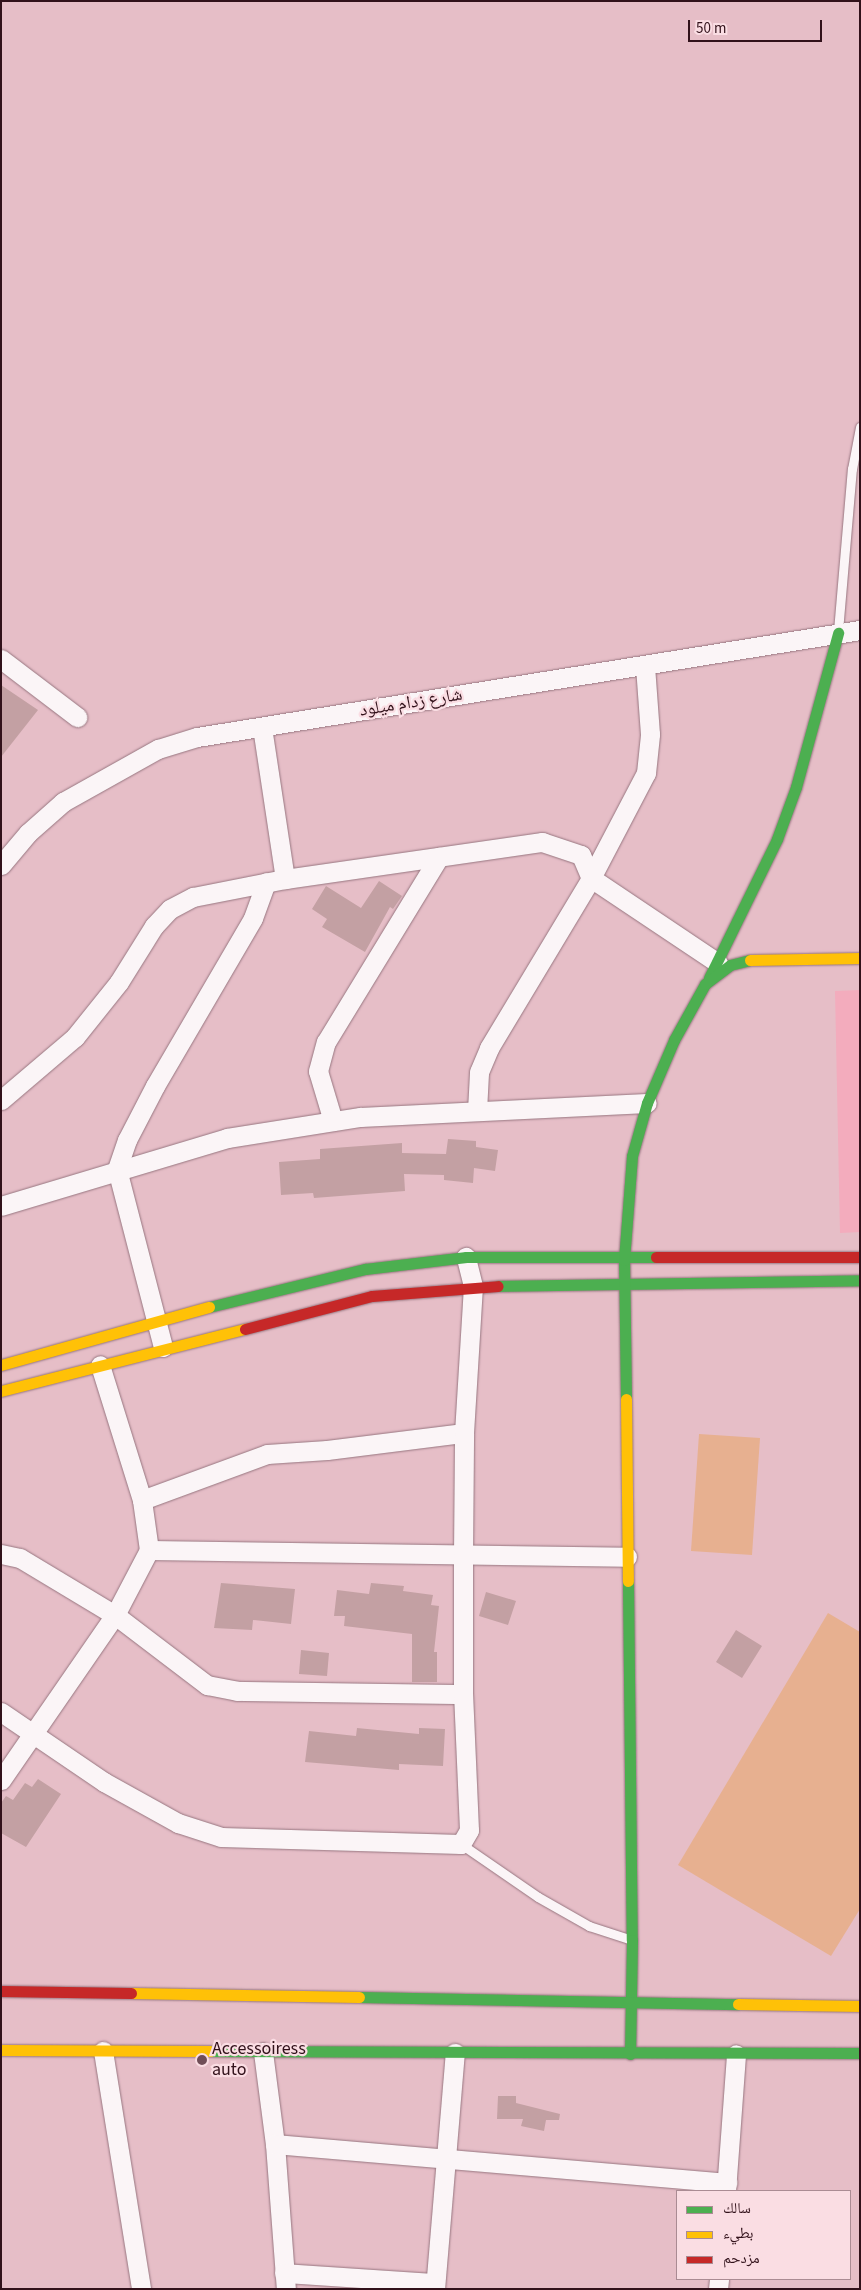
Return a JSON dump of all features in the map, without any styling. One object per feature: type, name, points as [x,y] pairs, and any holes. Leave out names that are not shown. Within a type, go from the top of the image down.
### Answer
[{"type":"main road","points":[[630,2054],[632,1940],[627,1557],[626,1283],[624,1260],[632,1156],[647,1103],[674,1040],[718,963],[777,839],[796,787],[838,633]]},
{"type":"main road","points":[[705,984],[730,965],[759,958],[860,958]]},
{"type":"main road","points":[[1,1365],[158,1319],[365,1269],[466,1257],[624,1260],[860,1257]]},
{"type":"main road","points":[[1,1391],[163,1347],[372,1296],[474,1286],[860,1280]]},
{"type":"main road","points":[[1,1991],[632,2000],[860,2006]]},
{"type":"main road","points":[[1,2050],[630,2054],[860,2053]]},
{"type":"street","name":"شارع زدام ميلود","points":[[1,866],[47,814],[113,772],[158,749],[197,737],[860,630]]},
{"type":"street","points":[[1,659],[77,717]]},
{"type":"street","points":[[477,1111],[479,1072],[489,1048],[591,878],[646,774],[650,734],[645,666]]},
{"type":"street","points":[[262,727],[285,878]]},
{"type":"street","points":[[1,1100],[74,1037],[119,982],[154,926],[170,909],[193,897],[285,878],[542,842],[581,855],[591,878],[718,963]]},
{"type":"street","points":[[332,1122],[318,1071],[326,1042],[439,857]]},
{"type":"street","points":[[163,1347],[158,1319],[117,1169],[128,1140],[155,1086],[253,918],[266,882]]},
{"type":"street","points":[[1,1206],[117,1169],[227,1138],[332,1122],[477,1111],[647,1103]]},
{"type":"street","points":[[1,1712],[104,1782],[178,1823],[222,1837],[462,1844],[469,1830],[463,1694],[464,1432],[474,1286],[466,1257]]},
{"type":"street","points":[[1,1780],[116,1615],[149,1550],[142,1500],[100,1365]]},
{"type":"street","points":[[142,1500],[267,1454],[327,1450],[464,1432]]},
{"type":"street","points":[[149,1550],[627,1557]]},
{"type":"street","points":[[1,1554],[20,1558],[116,1615],[207,1686],[236,1691],[463,1694]]},
{"type":"street","points":[[102,2051],[141,2289]]},
{"type":"street","points":[[263,2052],[275,2144],[285,2281],[435,2286],[456,2053]]},
{"type":"street","points":[[275,2144],[448,2158],[726,2187],[736,2054]]},
{"type":"lane","points":[[838,633],[852,469],[860,427]]},
{"type":"lane","points":[[462,1844],[538,1897],[589,1926],[632,1940]]},
{"type":"shaded area","points":[[860,990],[860,1232],[840,1233],[835,991]]},
{"type":"shaded area","points":[[699,1434],[760,1438],[752,1555],[691,1551]]},
{"type":"shaded area","points":[[828,1613],[860,1632],[860,1909],[831,1956],[678,1865]]},
{"type":"building","points":[[1,685],[38,710],[1,757]]},
{"type":"building","points":[[379,881],[402,896],[393,909],[390,907],[365,952],[322,927],[327,919],[312,909],[326,886],[361,908]]},
{"type":"building","points":[[448,1139],[476,1141],[476,1147],[498,1150],[495,1171],[474,1168],[473,1183],[444,1180],[444,1175],[404,1174],[405,1191],[314,1198],[313,1193],[281,1195],[279,1162],[320,1159],[320,1149],[402,1143],[402,1153],[446,1154]]},
{"type":"building","points":[[221,1583],[295,1589],[291,1624],[253,1620],[252,1630],[214,1628]]},
{"type":"building","points":[[371,1583],[404,1586],[403,1591],[433,1595],[431,1605],[439,1606],[434,1652],[437,1652],[437,1682],[412,1682],[412,1634],[344,1626],[345,1616],[334,1616],[337,1590],[369,1594]]},
{"type":"building","points":[[486,1592],[516,1601],[508,1625],[479,1616]]},
{"type":"building","points":[[736,1630],[762,1646],[742,1678],[716,1662]]},
{"type":"building","points":[[301,1650],[329,1653],[327,1676],[299,1674]]},
{"type":"building","points":[[357,1728],[419,1734],[419,1728],[445,1729],[443,1766],[399,1764],[399,1770],[305,1762],[309,1731],[356,1736]]},
{"type":"building","points":[[38,1779],[61,1794],[26,1847],[1,1833],[1,1803],[6,1796],[13,1800],[25,1783],[32,1787]]},
{"type":"building","points":[[498,2096],[516,2096],[516,2103],[560,2114],[559,2120],[546,2120],[544,2131],[521,2126],[523,2119],[497,2119]]},
{"type":"traffic: fast","points":[[709,978],[777,839],[796,787],[838,633]]},
{"type":"traffic: fast","points":[[626,1399],[624,1260],[632,1156],[647,1103],[674,1040],[705,984],[730,965],[750,960]]},
{"type":"traffic: fast","points":[[209,1307],[365,1269],[466,1257],[656,1257]]},
{"type":"traffic: fast","points":[[498,1286],[860,1280]]},
{"type":"traffic: fast","points":[[628,1581],[632,1940],[630,2054]]},
{"type":"traffic: fast","points":[[359,1997],[738,2004]]},
{"type":"traffic: fast","points":[[210,2051],[860,2053]]},
{"type":"traffic: slow","points":[[750,960],[860,958]]},
{"type":"traffic: slow","points":[[1,1365],[209,1307]]},
{"type":"traffic: slow","points":[[1,1391],[245,1329]]},
{"type":"traffic: slow","points":[[626,1399],[628,1581]]},
{"type":"traffic: slow","points":[[131,1993],[359,1997]]},
{"type":"traffic: slow","points":[[738,2004],[860,2006]]},
{"type":"traffic: slow","points":[[1,2050],[210,2051]]},
{"type":"traffic: jam","points":[[656,1257],[860,1257]]},
{"type":"traffic: jam","points":[[245,1329],[372,1296],[498,1286]]},
{"type":"traffic: jam","points":[[1,1991],[131,1993]]},
{"type":"place","name":"Accessoiress auto","points":[[202,2060]]}]
